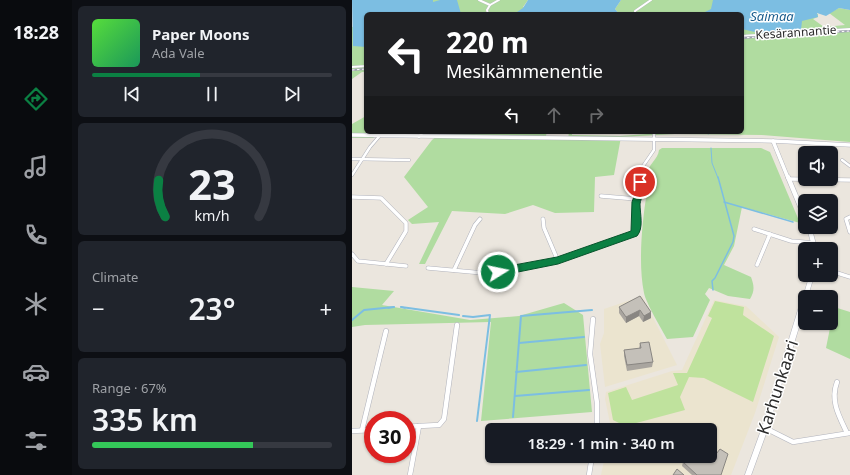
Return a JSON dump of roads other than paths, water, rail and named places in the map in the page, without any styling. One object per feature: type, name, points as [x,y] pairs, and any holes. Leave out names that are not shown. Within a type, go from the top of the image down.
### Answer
[{"type":"main road","points":[[352,135],[773,141],[850,145]]},
{"type":"main road","points":[[773,141],[798,201]]},
{"type":"main road","name":"Karhunkaari","points":[[748,475],[765,428],[810,282]]},
{"type":"street","points":[[479,0],[490,5]]},
{"type":"street","points":[[488,12],[490,5],[499,0]]},
{"type":"street","points":[[635,12],[642,5],[651,0]]},
{"type":"street","name":"Kesärannantie","points":[[744,36],[850,29]]},
{"type":"street","points":[[352,67],[364,66]]},
{"type":"street","points":[[428,268],[483,273],[498,272],[558,261],[634,234],[636,232],[637,199],[640,191],[641,169],[654,150],[654,134]]},
{"type":"street","points":[[352,175],[379,136]]},
{"type":"street","points":[[352,159],[364,158],[409,160]]},
{"type":"street","points":[[842,160],[850,166]]},
{"type":"street","points":[[789,179],[850,180]]},
{"type":"street","points":[[601,196],[637,199]]},
{"type":"street","points":[[352,197],[381,198],[406,223],[406,231],[386,264]]},
{"type":"street","points":[[850,218],[846,219],[850,232]]},
{"type":"street","points":[[454,270],[475,225],[480,219]]},
{"type":"street","points":[[543,219],[544,228],[558,261]]},
{"type":"street","points":[[754,230],[798,242]]},
{"type":"street","points":[[757,265],[770,234]]},
{"type":"street","points":[[352,254],[358,261],[406,266]]},
{"type":"street","points":[[838,273],[850,277]]},
{"type":"street","points":[[593,319],[589,344],[598,413],[597,423]]},
{"type":"street","points":[[416,426],[439,425],[444,419],[457,325]]},
{"type":"street","points":[[352,431],[362,430],[386,331]]},
{"type":"street","points":[[765,428],[793,442],[849,433],[833,401],[833,391],[837,382]]},
{"type":"street","points":[[410,475],[419,426]]},
{"type":"street","points":[[589,475],[591,463]]},
{"type":"water","points":[[352,0],[433,0],[433,2],[440,0],[457,0],[460,12],[364,12],[364,47],[353,46]]},
{"type":"water","points":[[528,0],[621,0],[615,9],[617,12],[517,12],[523,8]]},
{"type":"water","name":"Saimaa","points":[[713,0],[850,0],[850,10],[839,8],[826,16],[817,13],[818,17],[802,21],[801,30],[759,33],[744,29],[744,12],[705,12],[711,9]]},
{"type":"waterway","points":[[711,148],[712,163],[718,178]]},
{"type":"waterway","points":[[718,177],[725,202]]},
{"type":"waterway","points":[[713,290],[712,281],[715,278],[733,242],[734,236],[725,202]]},
{"type":"waterway","points":[[725,202],[793,222]]},
{"type":"waterway","points":[[352,320],[364,310],[394,307],[388,308]]},
{"type":"waterway","points":[[405,308],[401,307],[459,315]]},
{"type":"waterway","points":[[517,372],[521,316],[592,310]]},
{"type":"waterway","points":[[463,316],[473,317],[490,315],[477,421]]},
{"type":"waterway","points":[[519,343],[584,337]]},
{"type":"waterway","points":[[517,372],[586,365]]},
{"type":"waterway","points":[[513,417],[517,372]]},
{"type":"waterway","points":[[515,396],[589,390]]},
{"type":"railway","points":[[744,38],[850,31]]},
{"type":"railway","points":[[352,70],[364,69]]}]
